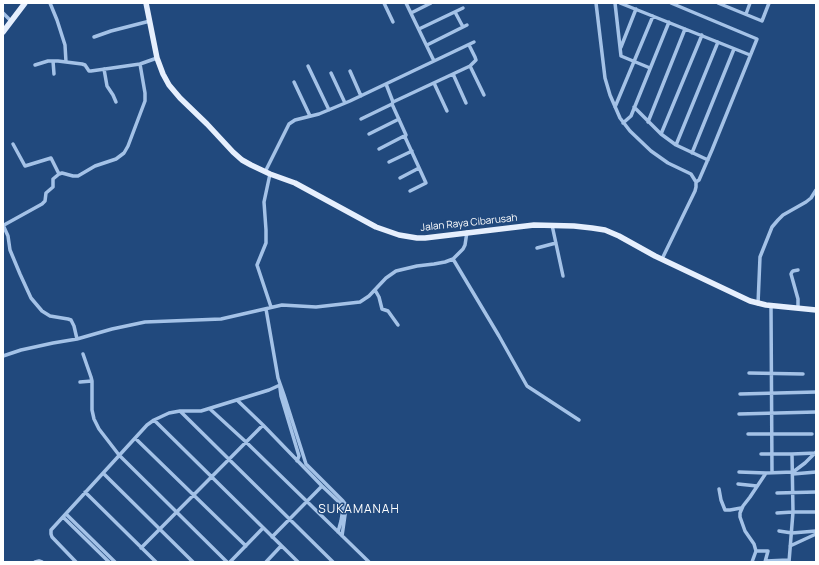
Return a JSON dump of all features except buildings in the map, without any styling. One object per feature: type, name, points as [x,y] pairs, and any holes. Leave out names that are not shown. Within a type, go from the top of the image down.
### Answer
[{"type":"main road","points":[[3,32],[25,3]]},
{"type":"main road","name":"Jalan Raya Cibarusah","points":[[146,3],[157,58],[169,85],[242,160],[268,173],[295,183],[366,222],[392,233],[425,238],[534,225],[587,226],[604,230],[619,236],[743,299],[758,304],[771,306],[816,310]]},
{"type":"street","points":[[50,3],[65,45],[66,62]]},
{"type":"street","points":[[384,3],[393,22]]},
{"type":"street","points":[[406,3],[434,61]]},
{"type":"street","points":[[411,12],[431,3]]},
{"type":"street","points":[[596,3],[605,78],[615,108],[623,123],[651,151],[668,163],[691,174],[696,182],[695,191],[662,259]]},
{"type":"street","points":[[615,3],[621,56],[650,68]]},
{"type":"street","points":[[620,3],[750,55]]},
{"type":"street","points":[[673,3],[757,39],[708,160],[699,180],[696,182]]},
{"type":"street","points":[[718,3],[762,20],[769,3]]},
{"type":"street","points":[[729,7],[731,3]]},
{"type":"street","points":[[746,14],[750,3]]},
{"type":"street","points":[[419,30],[463,8]]},
{"type":"street","points":[[620,49],[636,9]]},
{"type":"street","points":[[427,45],[465,26],[455,12]]},
{"type":"street","points":[[3,13],[12,21]]},
{"type":"street","points":[[615,108],[653,16]]},
{"type":"street","points":[[94,37],[150,21]]},
{"type":"street","points":[[623,123],[631,116],[669,22]]},
{"type":"street","points":[[648,122],[685,29]]},
{"type":"street","points":[[661,134],[702,36]]},
{"type":"street","points":[[271,308],[257,265],[266,243],[264,202],[268,173],[289,124],[295,120],[328,110],[361,96],[474,42]]},
{"type":"street","points":[[676,145],[718,42]]},
{"type":"street","points":[[361,119],[470,66],[476,60],[468,45]]},
{"type":"street","points":[[692,153],[734,48]]},
{"type":"street","points":[[35,65],[42,62],[66,62],[85,65],[89,71],[91,71],[140,64],[157,58]]},
{"type":"street","points":[[53,61],[54,74]]},
{"type":"street","points":[[77,339],[74,326],[70,320],[50,316],[42,311],[31,298],[10,250],[8,236],[3,225],[42,204],[46,193],[52,187],[53,179],[59,174],[62,173],[78,176],[95,166],[116,159],[124,153],[145,102],[140,64]]},
{"type":"street","points":[[308,66],[328,110]]},
{"type":"street","points":[[470,66],[484,95]]},
{"type":"street","points":[[104,69],[107,86],[116,102]]},
{"type":"street","points":[[350,71],[361,96]]},
{"type":"street","points":[[331,72],[345,103]]},
{"type":"street","points":[[453,74],[466,104]]},
{"type":"street","points":[[294,82],[310,116]]},
{"type":"street","points":[[434,83],[447,111]]},
{"type":"street","points":[[386,84],[406,135],[405,137],[426,183],[410,191]]},
{"type":"street","points":[[634,107],[661,134],[676,145],[708,160]]},
{"type":"street","points":[[369,134],[399,119]]},
{"type":"street","points":[[379,149],[406,135]]},
{"type":"street","points":[[13,144],[25,166],[51,158],[59,174]]},
{"type":"street","points":[[389,162],[412,152]]},
{"type":"street","points":[[400,178],[419,168]]},
{"type":"street","points":[[758,304],[760,257],[772,227],[783,215],[811,198],[816,190]]},
{"type":"street","points":[[552,225],[563,276]]},
{"type":"street","points":[[3,356],[36,346],[77,339],[112,329],[145,322],[221,319],[282,305],[316,308],[355,303],[365,299],[386,278],[396,271],[445,262],[453,259],[465,245],[466,232]]},
{"type":"street","points":[[537,248],[556,243]]},
{"type":"street","points":[[453,259],[527,386],[579,420]]},
{"type":"street","points":[[798,270],[793,271],[792,274],[798,299],[798,308]]},
{"type":"street","points":[[375,290],[379,297],[382,309],[388,311],[398,325]]},
{"type":"street","points":[[771,306],[772,473]]},
{"type":"street","points":[[266,309],[276,370],[306,464],[346,505],[342,536]]},
{"type":"street","points":[[83,354],[92,381],[92,404],[94,419],[99,429],[119,456],[176,512],[228,562],[263,528]]},
{"type":"street","points":[[749,373],[803,374]]},
{"type":"street","points":[[80,382],[92,381]]},
{"type":"street","points":[[76,562],[54,540],[51,530],[147,425],[169,413],[180,411],[195,412],[210,409],[280,385]]},
{"type":"street","points":[[280,385],[281,396],[299,456],[297,461]]},
{"type":"street","points":[[740,394],[816,392]]},
{"type":"street","points":[[237,400],[341,504],[341,521],[338,532]]},
{"type":"street","points":[[210,409],[369,562]]},
{"type":"street","points":[[180,411],[334,562]]},
{"type":"street","points":[[739,414],[816,412]]},
{"type":"street","points":[[154,420],[298,562]]},
{"type":"street","points":[[141,548],[263,425]]},
{"type":"street","points":[[748,434],[812,434]]},
{"type":"street","points":[[135,438],[246,546]]},
{"type":"street","points":[[761,454],[816,452]]},
{"type":"street","points":[[793,473],[816,452]]},
{"type":"street","points":[[756,551],[768,551],[766,561],[789,561],[793,512],[792,454]]},
{"type":"street","points":[[739,472],[816,472]]},
{"type":"street","points":[[103,473],[193,562]]},
{"type":"street","points":[[752,562],[756,551],[754,544],[745,531],[740,513],[741,508],[766,473]]},
{"type":"street","points":[[738,484],[757,486]]},
{"type":"street","points":[[272,537],[322,486]]},
{"type":"street","points":[[719,489],[725,510],[741,508]]},
{"type":"street","points":[[85,492],[156,562]]},
{"type":"street","points":[[777,493],[816,492]]},
{"type":"street","points":[[777,513],[816,512]]},
{"type":"street","points":[[64,515],[109,562]]},
{"type":"street","points":[[64,515],[115,562]]},
{"type":"street","points":[[779,531],[792,533],[816,532]]},
{"type":"street","points":[[790,546],[816,532]]},
{"type":"street","points":[[266,562],[282,546]]},
{"type":"street","points":[[35,562],[39,560],[42,562]]},
{"type":"district","name":"SUKAMANAH","points":[[359,510]]}]
